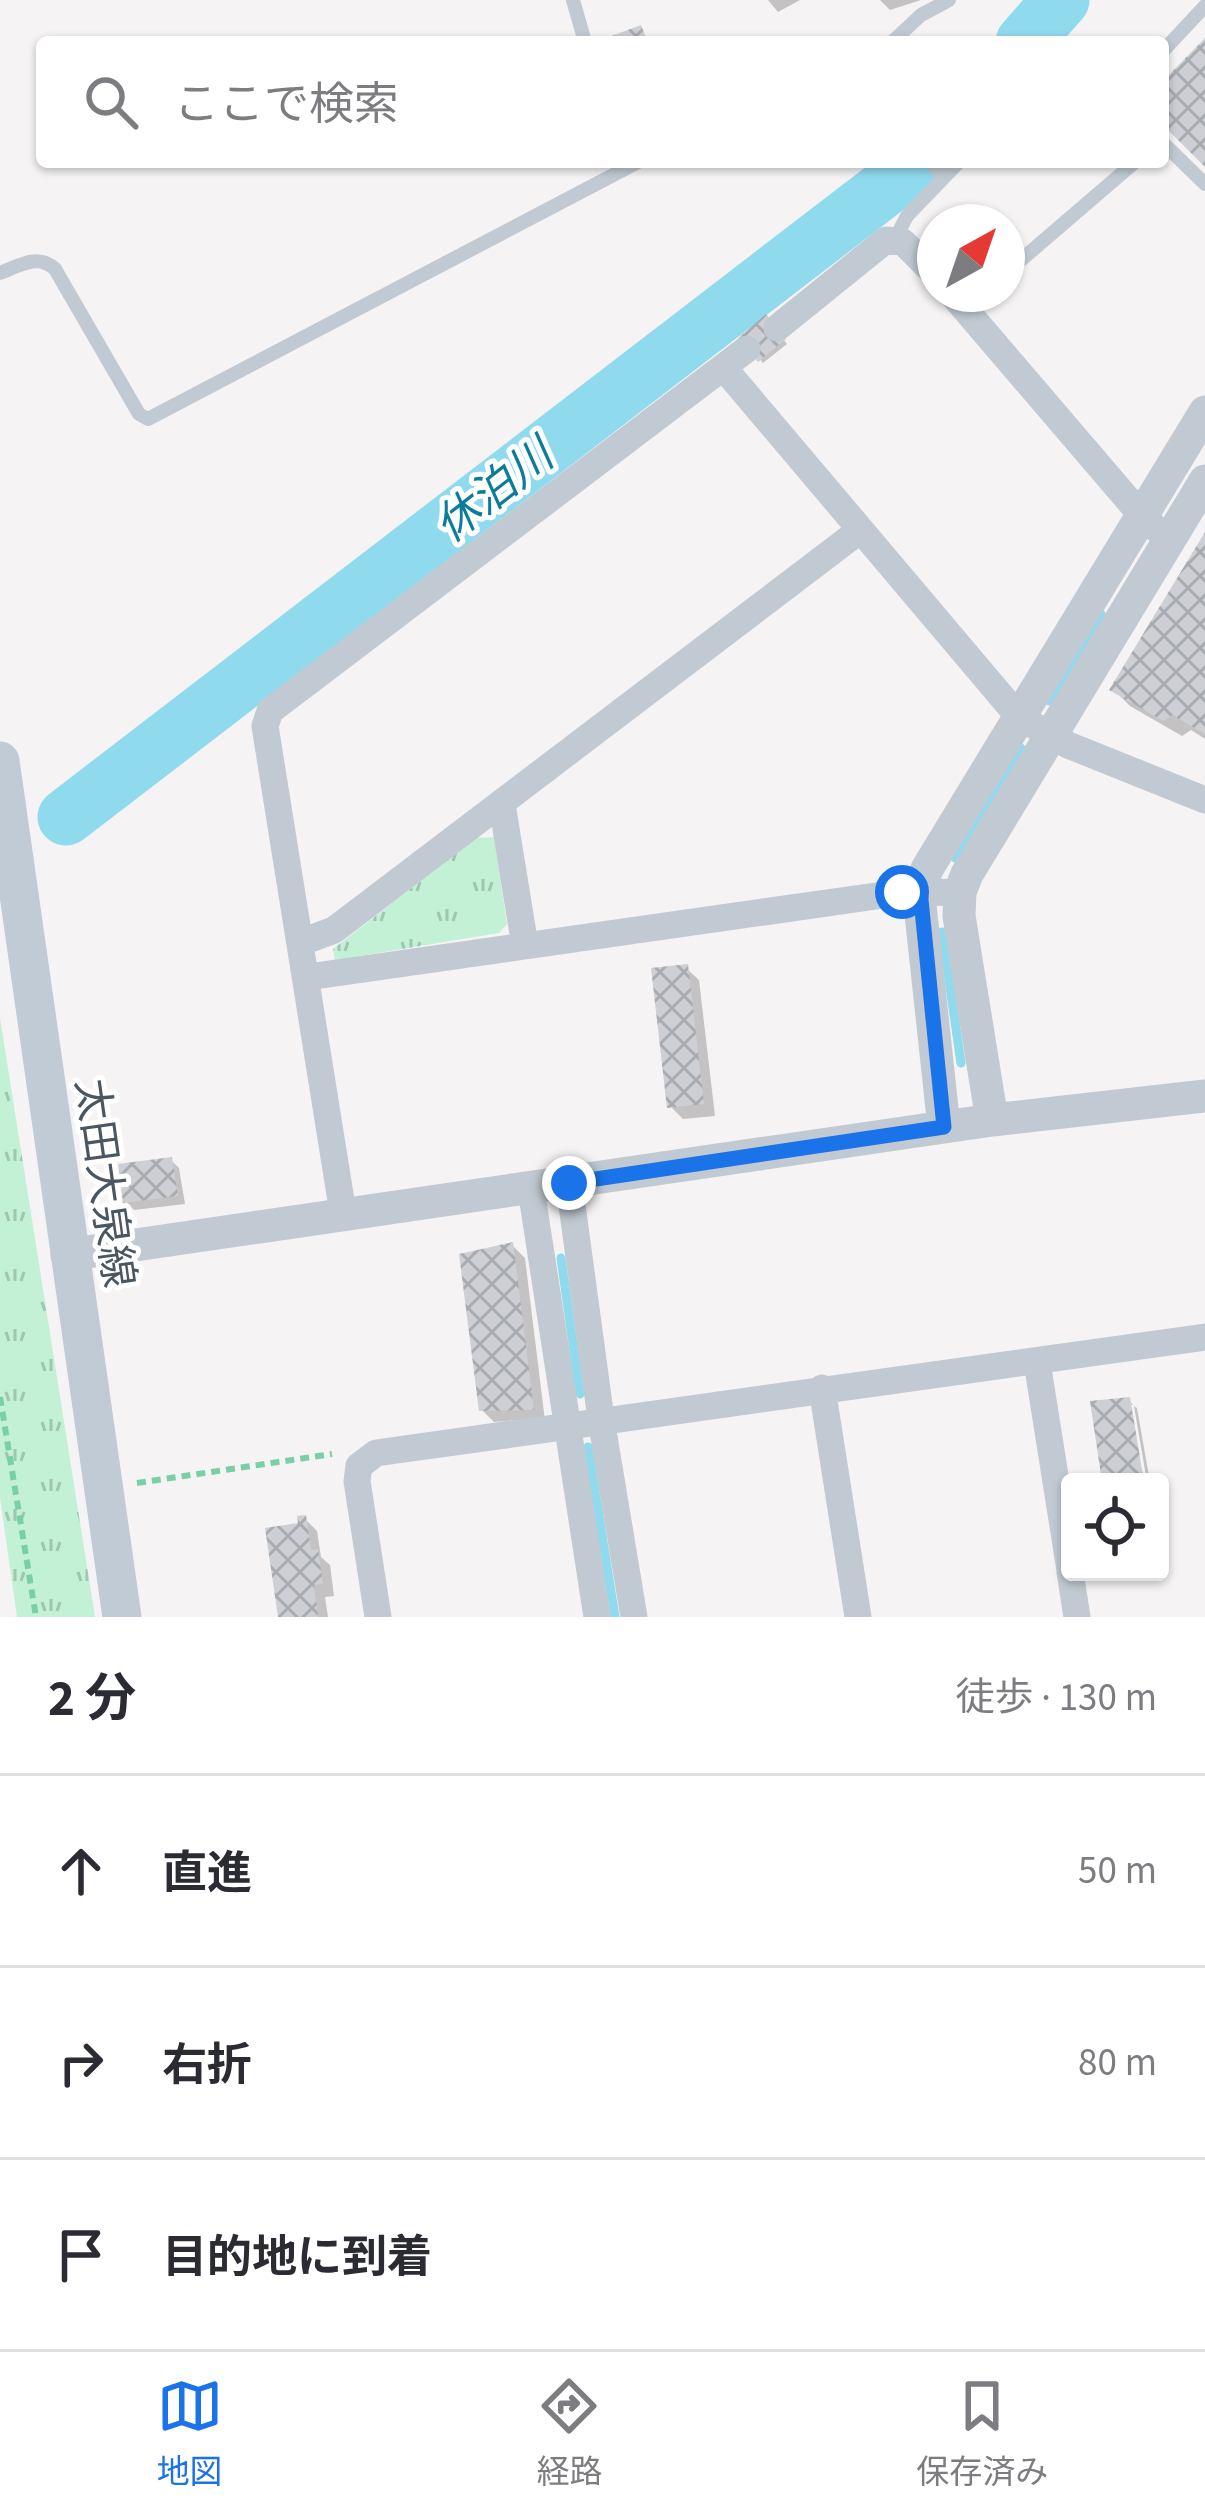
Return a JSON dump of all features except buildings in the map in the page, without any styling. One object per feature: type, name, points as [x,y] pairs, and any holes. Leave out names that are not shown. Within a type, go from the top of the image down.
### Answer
[{"type":"main road","name":"太田大泉線","points":[[0,761],[122,1617]]},
{"type":"street","points":[[777,328],[886,240],[895,239],[917,253]]},
{"type":"street","points":[[977,312],[1142,516],[1169,540]]},
{"type":"street","points":[[344,1213],[265,726],[270,711],[747,349]]},
{"type":"street","points":[[723,367],[1019,717],[1050,735],[1205,800]]},
{"type":"street","points":[[944,1127],[920,890],[927,869],[1205,412]]},
{"type":"street","points":[[992,1120],[959,916],[960,892],[1205,481]]},
{"type":"street","points":[[302,942],[334,930],[860,532]]},
{"type":"street","points":[[502,804],[525,946]]},
{"type":"street","points":[[308,977],[920,890],[960,892]]},
{"type":"street","points":[[68,1255],[992,1120],[1205,1096]]},
{"type":"street","points":[[569,1183],[634,1617]]},
{"type":"street","points":[[531,1189],[597,1617]]},
{"type":"street","points":[[378,1617],[357,1481],[364,1461],[376,1453],[1205,1337]]},
{"type":"street","points":[[1037,1362],[1061,1514]]},
{"type":"street","points":[[822,1388],[858,1617]]},
{"type":"street","points":[[1072,1581],[1077,1617]]},
{"type":"lane","points":[[572,0],[583,36]]},
{"type":"lane","points":[[898,36],[921,15],[949,0]]},
{"type":"lane","points":[[1169,45],[1205,6]]},
{"type":"lane","points":[[1169,149],[1205,184]]},
{"type":"lane","points":[[0,273],[34,260],[46,261],[55,269],[139,414],[148,419],[620,168]]},
{"type":"lane","points":[[1025,257],[1129,168]]},
{"type":"lane","points":[[895,239],[937,170]]},
{"type":"path","points":[[0,1397],[36,1617]]},
{"type":"path","points":[[135,1483],[332,1454],[364,1461]]},
{"type":"green space","points":[[494,837],[507,924],[499,933],[335,960],[333,949],[476,838]]},
{"type":"green space","points":[[0,1018],[95,1617],[17,1617],[0,1498]]},
{"type":"waterway","name":"休泊川","points":[[1029,36],[1061,0]]},
{"type":"waterway","name":"休泊川","points":[[66,817],[911,168]]},
{"type":"waterway","points":[[1049,701],[1101,614]]},
{"type":"waterway","points":[[955,858],[1021,748]]},
{"type":"waterway","points":[[942,932],[961,1063]]},
{"type":"waterway","points":[[561,1258],[580,1394]]},
{"type":"waterway","points":[[588,1447],[615,1617]]},
{"type":"route","points":[[569,1183],[944,1127],[920,890],[902,892]]}]
